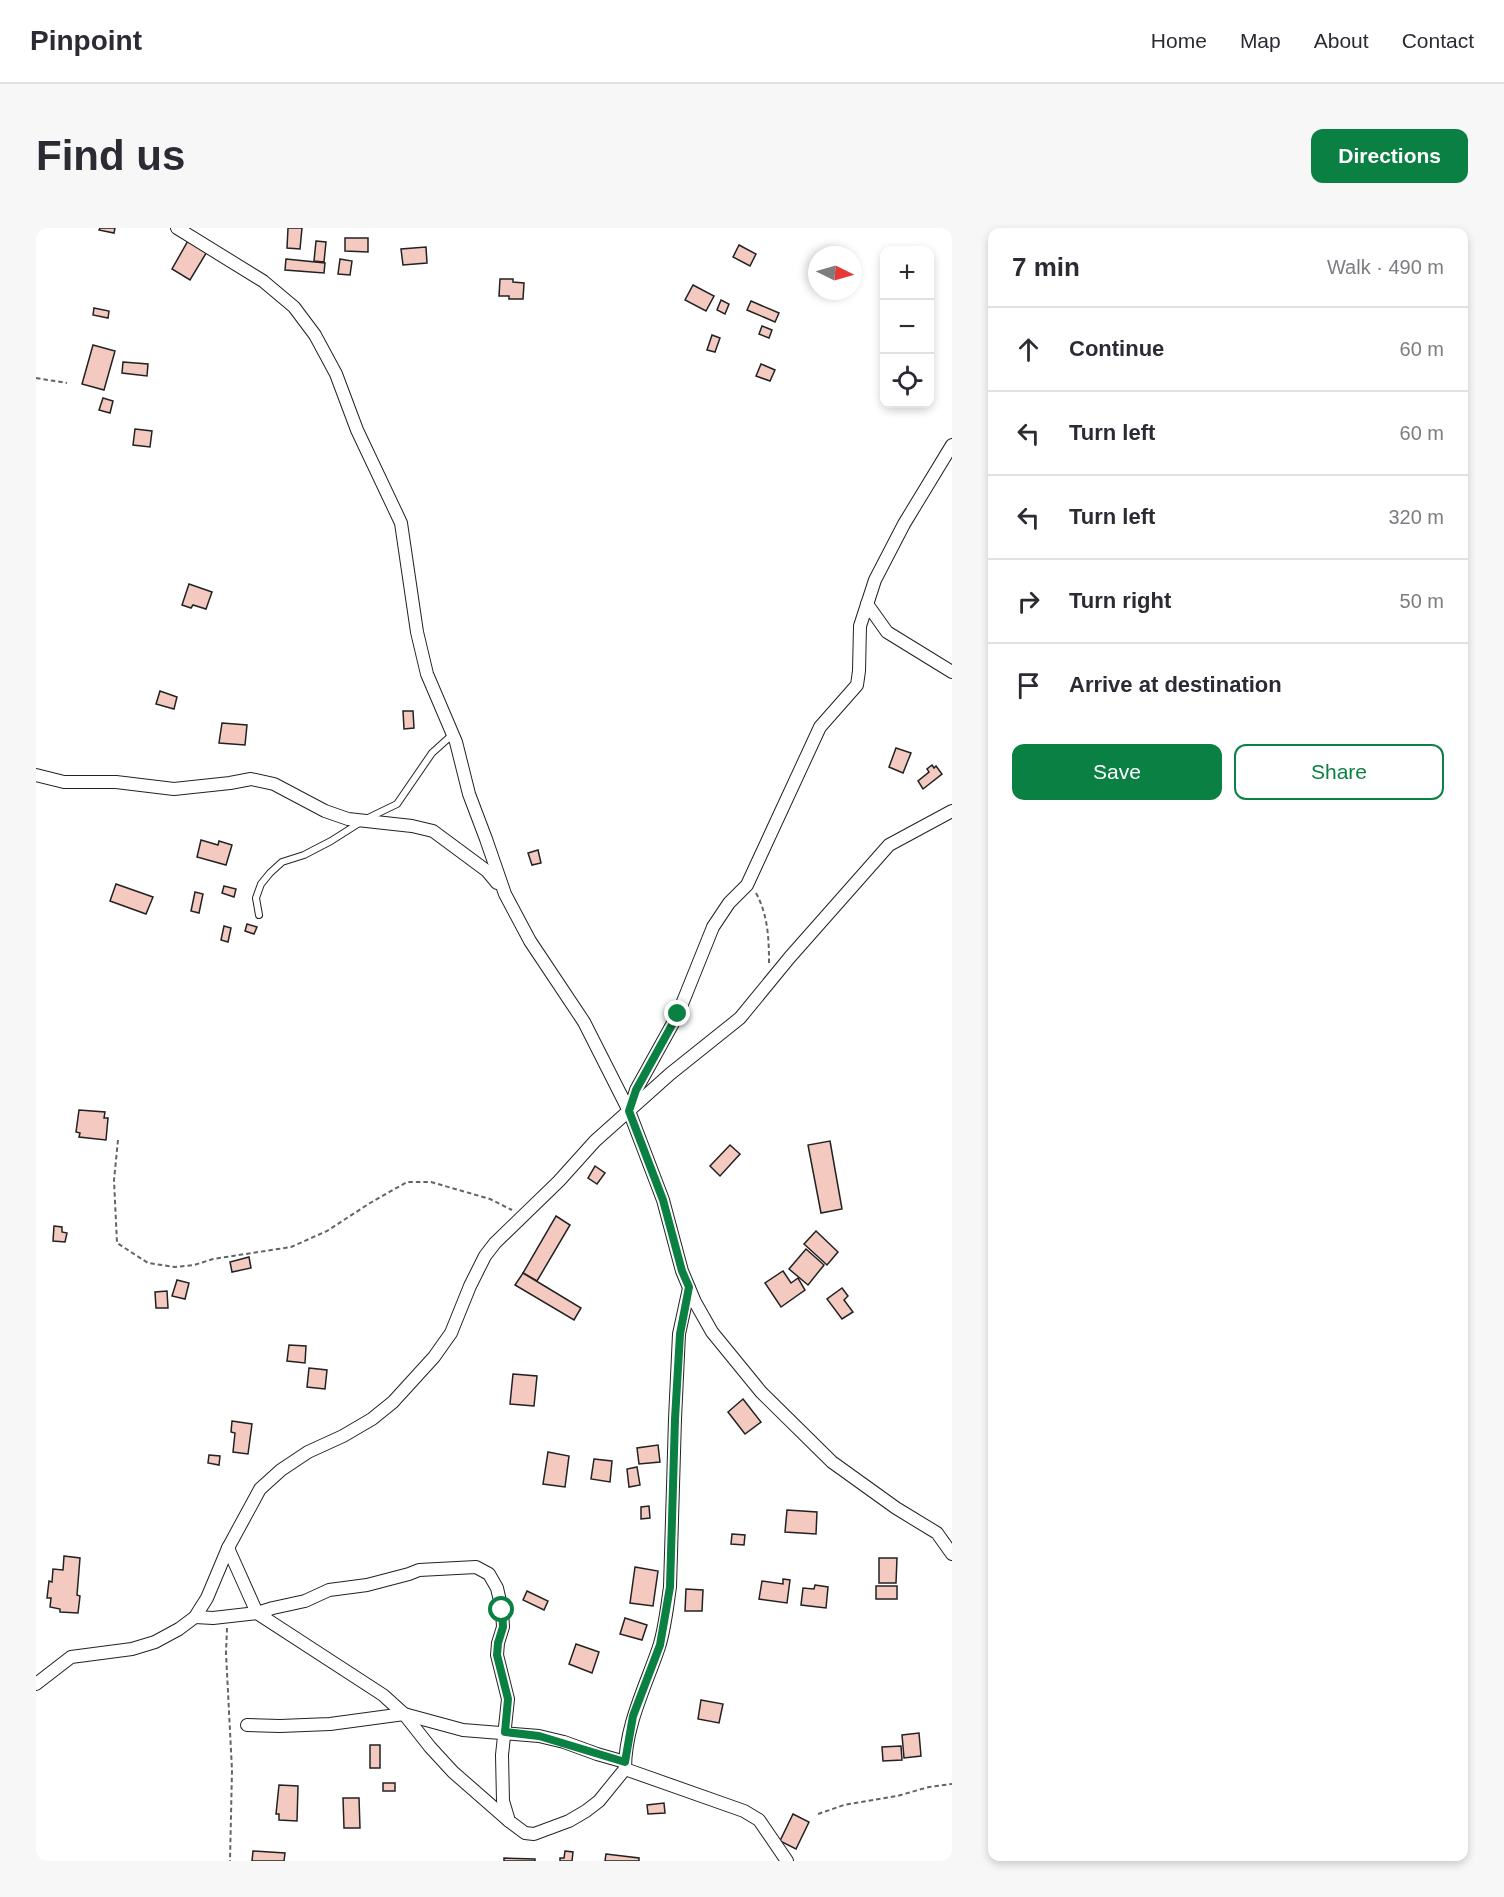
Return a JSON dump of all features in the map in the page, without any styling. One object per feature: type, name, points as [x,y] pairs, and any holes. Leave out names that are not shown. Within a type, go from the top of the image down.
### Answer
[{"type":"street","points":[[177,228],[263,281],[294,307],[315,335],[336,374],[357,430],[401,523],[411,597],[427,674],[452,735],[469,794],[504,894]]},
{"type":"street","points":[[629,1111],[636,1090],[678,1014],[713,927],[729,903],[749,880],[820,727],[857,685],[860,670],[860,626],[875,580],[904,524],[952,444]]},
{"type":"street","points":[[867,604],[887,632],[952,672]]},
{"type":"street","points":[[36,775],[64,782],[116,782],[174,789],[251,779],[274,784],[325,811],[348,819],[434,831],[487,871],[504,894],[530,941],[584,1022],[629,1111],[663,1200],[682,1271],[695,1302],[712,1332],[761,1392],[832,1462],[896,1508],[937,1533],[952,1554]]},
{"type":"street","points":[[36,1684],[71,1657],[132,1649],[155,1642],[195,1617],[207,1598],[228,1548],[260,1490],[281,1470],[308,1452],[343,1436],[372,1419],[393,1402],[434,1357],[451,1333],[470,1286],[485,1256],[495,1243],[526,1215],[595,1142],[670,1074],[740,1018],[889,845],[952,811]]},
{"type":"street","points":[[228,1548],[257,1613],[374,1688],[404,1714],[430,1748],[453,1772],[509,1821],[525,1833],[534,1834],[569,1821],[599,1801],[625,1766],[633,1716],[660,1645],[670,1587],[680,1334],[689,1287]]},
{"type":"street","points":[[195,1617],[257,1613],[305,1601],[329,1590],[368,1585],[419,1570],[476,1567],[489,1574],[497,1588],[502,1610],[503,1627],[497,1655],[508,1699],[502,1755],[503,1801],[509,1821]]},
{"type":"street","points":[[247,1725],[330,1724],[404,1714],[463,1730],[539,1736],[744,1811],[759,1820],[787,1861]]},
{"type":"lane","points":[[259,915],[256,898],[261,884],[282,862],[304,855],[331,842],[364,820],[397,804],[432,753],[452,735]]},
{"type":"path","points":[[36,378],[67,383]]},
{"type":"path","points":[[749,880],[758,896],[766,919],[769,941],[769,982]]},
{"type":"path","points":[[118,1140],[114,1180],[117,1243],[148,1263],[175,1267],[194,1265],[213,1259],[291,1247],[327,1231],[407,1182],[432,1182],[490,1199],[526,1215]]},
{"type":"path","points":[[227,1625],[226,1653],[232,1770],[230,1861]]},
{"type":"path","points":[[818,1814],[844,1805],[952,1784]]},
{"type":"building","points":[[100,228],[115,228],[114,233],[99,230]]},
{"type":"building","points":[[288,228],[302,228],[300,249],[287,248]]},
{"type":"building","points":[[345,238],[368,238],[368,252],[345,251]]},
{"type":"building","points":[[189,239],[208,250],[190,280],[172,269]]},
{"type":"building","points":[[316,241],[326,242],[324,262],[314,261]]},
{"type":"building","points":[[739,245],[756,254],[750,266],[733,257]]},
{"type":"building","points":[[426,247],[427,263],[403,265],[401,249]]},
{"type":"building","points":[[286,259],[325,263],[324,273],[285,270]]},
{"type":"building","points":[[340,259],[352,261],[350,275],[338,274]]},
{"type":"building","points":[[500,279],[513,279],[513,282],[524,283],[523,299],[499,296]]},
{"type":"building","points":[[693,285],[714,296],[706,311],[685,300]]},
{"type":"building","points":[[721,300],[729,304],[725,314],[717,310]]},
{"type":"building","points":[[751,301],[779,313],[775,322],[747,310]]},
{"type":"building","points":[[94,308],[109,311],[108,318],[93,315]]},
{"type":"building","points":[[762,326],[772,330],[769,338],[759,334]]},
{"type":"building","points":[[712,335],[720,338],[715,352],[707,350]]},
{"type":"building","points":[[93,345],[115,351],[104,390],[82,384]]},
{"type":"building","points":[[123,362],[148,364],[147,376],[122,373]]},
{"type":"building","points":[[761,364],[775,370],[770,381],[756,376]]},
{"type":"building","points":[[103,398],[113,401],[110,413],[99,410]]},
{"type":"building","points":[[135,429],[152,431],[150,447],[133,445]]},
{"type":"building","points":[[189,584],[212,592],[206,609],[193,605],[191,608],[182,605]]},
{"type":"building","points":[[160,691],[177,697],[174,709],[156,704]]},
{"type":"building","points":[[403,711],[413,711],[414,728],[404,729]]},
{"type":"building","points":[[222,723],[247,725],[245,745],[219,743]]},
{"type":"building","points":[[896,748],[911,753],[903,773],[889,767]]},
{"type":"building","points":[[932,765],[934,768],[936,766],[942,774],[923,789],[918,781],[929,772],[927,769]]},
{"type":"building","points":[[201,840],[218,845],[219,841],[232,845],[226,865],[197,857]]},
{"type":"building","points":[[538,850],[541,863],[532,865],[528,853]]},
{"type":"building","points":[[116,884],[153,897],[146,914],[110,901]]},
{"type":"building","points":[[224,886],[236,889],[234,897],[222,893]]},
{"type":"building","points":[[195,892],[203,894],[199,913],[191,911]]},
{"type":"building","points":[[247,924],[257,927],[254,934],[245,931]]},
{"type":"building","points":[[224,926],[231,928],[228,942],[221,940]]},
{"type":"building","points":[[79,1110],[105,1112],[104,1118],[108,1118],[106,1140],[79,1137],[80,1133],[76,1132]]},
{"type":"building","points":[[830,1141],[842,1209],[821,1213],[808,1145]]},
{"type":"building","points":[[730,1145],[740,1154],[720,1176],[710,1166]]},
{"type":"building","points":[[595,1166],[605,1173],[597,1184],[588,1178]]},
{"type":"building","points":[[556,1216],[570,1225],[537,1281],[523,1273]]},
{"type":"building","points":[[54,1226],[62,1227],[62,1232],[67,1233],[65,1242],[53,1241]]},
{"type":"building","points":[[816,1231],[838,1252],[827,1265],[804,1244]]},
{"type":"building","points":[[806,1249],[824,1265],[808,1285],[789,1269]]},
{"type":"building","points":[[249,1257],[251,1268],[232,1272],[230,1262]]},
{"type":"building","points":[[783,1271],[791,1283],[798,1278],[805,1290],[781,1307],[765,1283]]},
{"type":"building","points":[[523,1273],[581,1308],[574,1320],[515,1285]]},
{"type":"building","points":[[177,1280],[189,1283],[185,1299],[172,1296]]},
{"type":"building","points":[[842,1288],[848,1296],[844,1300],[853,1312],[842,1319],[827,1299]]},
{"type":"building","points":[[167,1291],[168,1308],[156,1308],[155,1292]]},
{"type":"building","points":[[289,1345],[306,1346],[305,1363],[287,1361]]},
{"type":"building","points":[[309,1368],[327,1370],[325,1389],[307,1387]]},
{"type":"building","points":[[513,1374],[537,1376],[534,1406],[510,1404]]},
{"type":"building","points":[[743,1399],[761,1422],[745,1434],[728,1412]]},
{"type":"building","points":[[232,1421],[252,1424],[248,1454],[233,1452],[235,1433],[231,1432]]},
{"type":"building","points":[[658,1445],[660,1462],[639,1464],[637,1448]]},
{"type":"building","points":[[548,1452],[569,1456],[565,1487],[543,1484]]},
{"type":"building","points":[[209,1455],[220,1456],[219,1465],[208,1463]]},
{"type":"building","points":[[594,1459],[612,1461],[610,1482],[591,1479]]},
{"type":"building","points":[[637,1467],[640,1485],[629,1487],[627,1469]]},
{"type":"building","points":[[649,1506],[650,1518],[641,1519],[641,1507]]},
{"type":"building","points":[[787,1510],[817,1512],[816,1534],[785,1532]]},
{"type":"building","points":[[732,1534],[745,1535],[744,1545],[731,1544]]},
{"type":"building","points":[[64,1556],[80,1558],[78,1613],[60,1612],[60,1609],[50,1607],[51,1598],[47,1598],[53,1569],[63,1570]]},
{"type":"building","points":[[879,1558],[897,1558],[896,1583],[879,1583]]},
{"type":"building","points":[[635,1567],[658,1571],[653,1606],[630,1603]]},
{"type":"building","points":[[783,1579],[790,1580],[787,1603],[759,1599],[762,1581],[783,1584]]},
{"type":"building","points":[[815,1585],[828,1587],[826,1608],[801,1605],[803,1588],[814,1589]]},
{"type":"building","points":[[876,1586],[897,1586],[897,1599],[876,1599]]},
{"type":"building","points":[[686,1589],[703,1590],[702,1611],[685,1611]]},
{"type":"building","points":[[527,1591],[548,1601],[544,1610],[523,1600]]},
{"type":"building","points":[[625,1618],[647,1625],[642,1640],[620,1634]]},
{"type":"building","points":[[576,1644],[599,1652],[592,1673],[569,1664]]},
{"type":"building","points":[[701,1700],[723,1704],[719,1723],[698,1719]]},
{"type":"building","points":[[919,1733],[921,1756],[904,1758],[902,1735]]},
{"type":"building","points":[[370,1745],[380,1745],[380,1768],[370,1768]]},
{"type":"building","points":[[901,1746],[902,1760],[883,1761],[882,1747]]},
{"type":"building","points":[[383,1783],[395,1783],[395,1791],[383,1791]]},
{"type":"building","points":[[279,1785],[298,1786],[297,1821],[279,1820],[279,1814],[276,1814]]},
{"type":"building","points":[[343,1798],[359,1798],[360,1828],[344,1828]]},
{"type":"building","points":[[664,1803],[665,1813],[648,1814],[647,1805]]},
{"type":"building","points":[[793,1814],[809,1822],[796,1849],[780,1841]]},
{"type":"building","points":[[253,1851],[285,1853],[284,1861],[252,1861]]},
{"type":"building","points":[[565,1851],[573,1852],[572,1861],[560,1861],[560,1858],[564,1858]]},
{"type":"building","points":[[606,1854],[639,1858],[639,1861],[605,1861]]},
{"type":"building","points":[[504,1858],[535,1859],[535,1861],[504,1861]]},
{"type":"route","points":[[502,1610],[503,1627],[497,1655],[508,1699],[505,1732],[564,1742],[625,1762],[633,1716],[660,1645],[667,1612],[670,1587],[680,1334],[689,1287],[682,1271],[663,1200],[629,1111],[636,1090],[678,1014]]}]
